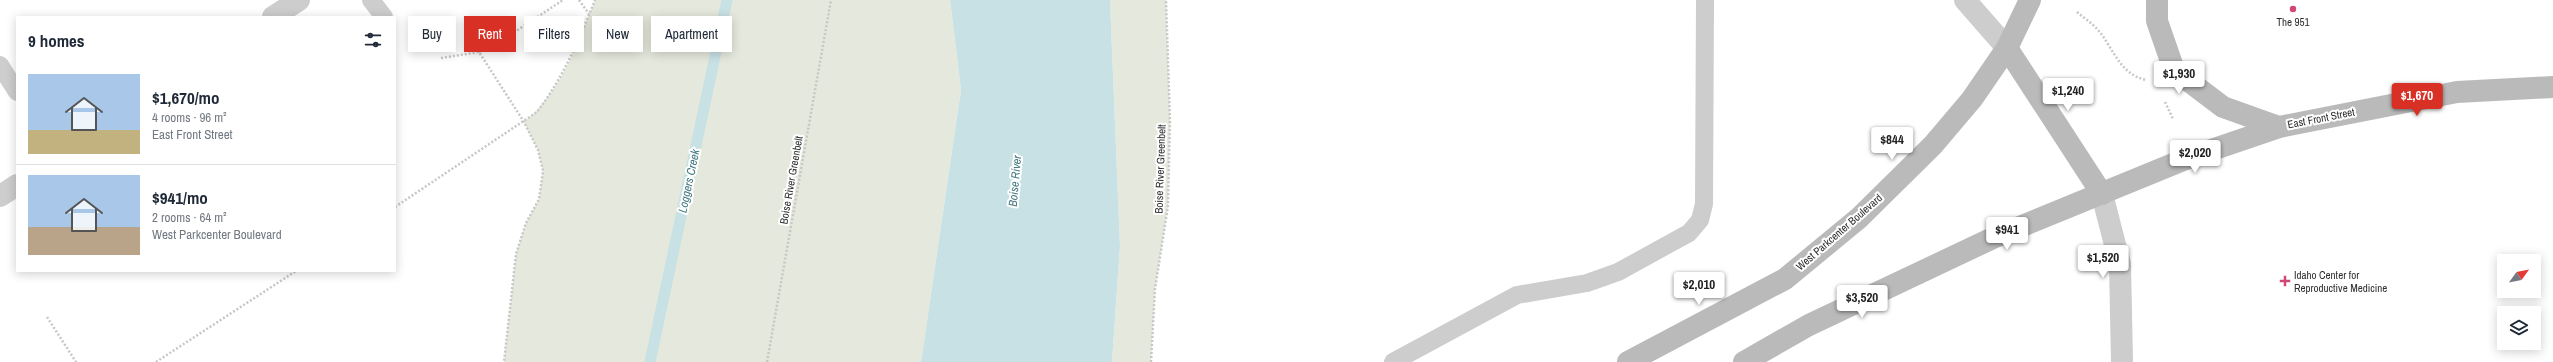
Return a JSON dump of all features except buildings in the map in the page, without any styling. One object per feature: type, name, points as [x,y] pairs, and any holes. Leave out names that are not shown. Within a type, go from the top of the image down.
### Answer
[{"type":"main road","name":"West Parkcenter Boulevard","points":[[1628,362],[1785,279],[1859,218],[1933,145],[1972,99],[2007,48],[2030,0]]},
{"type":"main road","points":[[2157,0],[2157,21],[2174,70],[2223,107],[2279,127]]},
{"type":"main road","points":[[1744,362],[1809,325],[1995,237],[2102,194],[2007,48]]},
{"type":"main road","name":"East Front Street","points":[[2102,194],[2188,158],[2279,127],[2457,92],[2553,87]]},
{"type":"street","points":[[275,16],[299,0]]},
{"type":"street","points":[[1965,0],[2007,48]]},
{"type":"street","points":[[0,196],[16,187]]},
{"type":"street","points":[[2102,194],[2120,264],[2122,362]]},
{"type":"lane","points":[[371,0],[383,16]]},
{"type":"lane","points":[[1393,362],[1517,295],[1587,283],[1606,276],[1689,233],[1700,220],[1704,204],[1705,0]]},
{"type":"lane","points":[[0,65],[16,90]]},
{"type":"path","points":[[516,31],[563,0]]},
{"type":"path","points":[[579,0],[589,15]]},
{"type":"path","points":[[396,205],[537,112],[554,90],[577,45],[595,0]]},
{"type":"path","name":"Boise River Greenbelt","points":[[767,362],[831,0]]},
{"type":"path","name":"Boise River Greenbelt","points":[[1152,362],[1155,289],[1168,206],[1170,120],[1166,0]]},
{"type":"path","points":[[2077,12],[2099,31],[2121,64],[2136,78],[2150,80]]},
{"type":"path","points":[[440,58],[479,52],[524,122],[538,150],[542,171],[539,199],[526,223],[516,254],[504,362]]},
{"type":"path","points":[[156,362],[294,272]]},
{"type":"path","points":[[47,317],[76,362]]},
{"type":"shaded area","points":[[595,0],[950,0],[961,90],[921,362],[504,362],[516,254],[526,223],[539,199],[543,171],[538,150],[524,122],[537,110],[558,82],[574,52],[584,52],[584,28]]},
{"type":"shaded area","points":[[1110,0],[1166,0],[1170,121],[1168,206],[1155,289],[1151,362],[1112,362],[1120,246]]},
{"type":"water","name":"Boise River","points":[[950,0],[1110,0],[1120,246],[1112,362],[921,362],[961,90]]},
{"type":"waterway","name":"Loggers Creek","points":[[650,362],[727,0]]},
{"type":"place","name":"The 951","points":[[2293,9]]},
{"type":"place","name":"Idaho Center for Reproductive Medicine","points":[[2285,281]]}]
